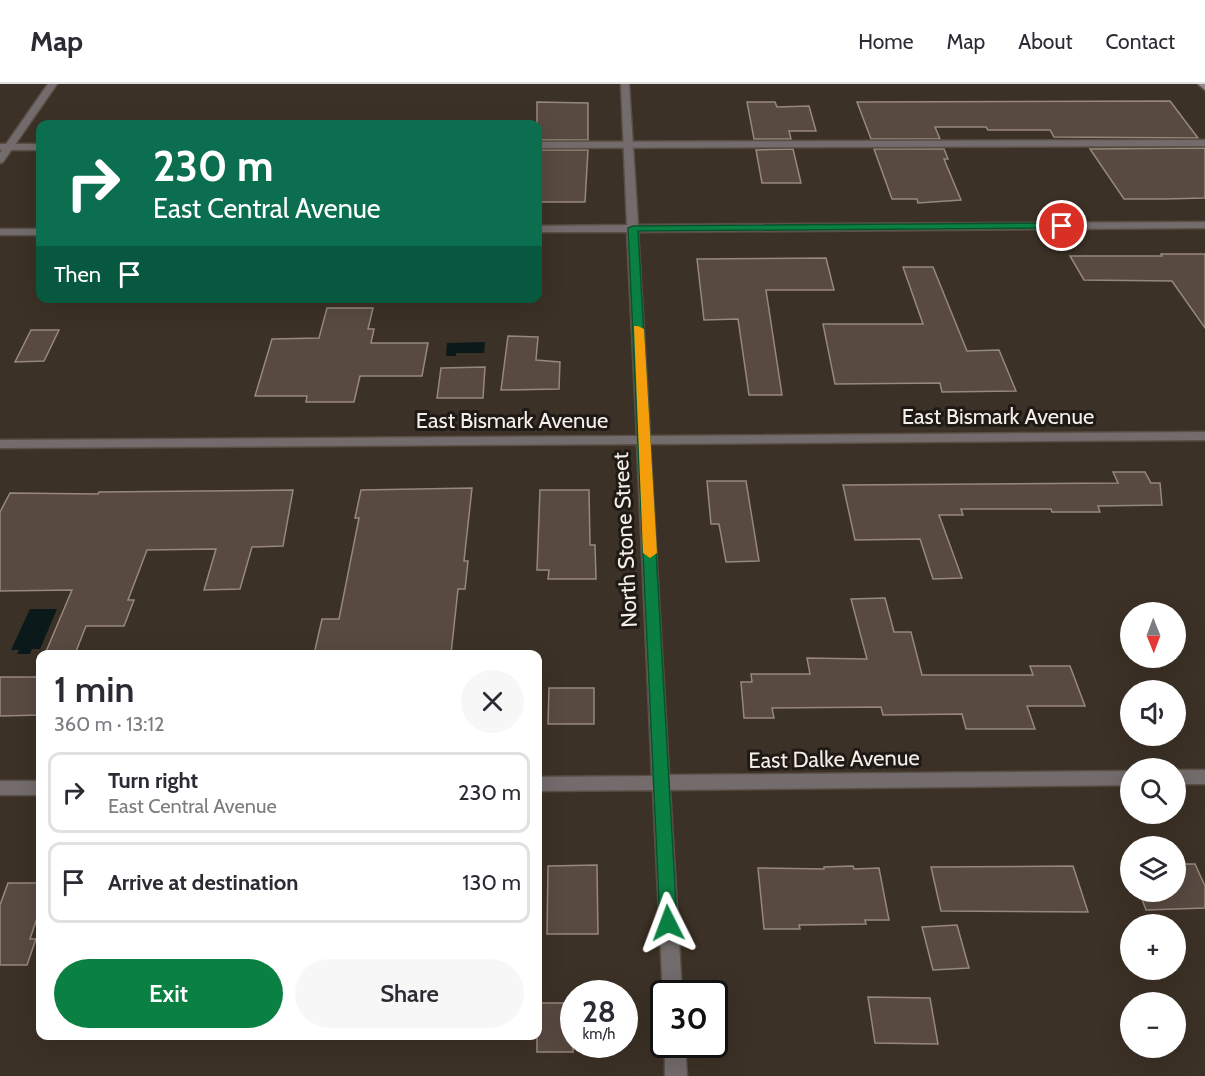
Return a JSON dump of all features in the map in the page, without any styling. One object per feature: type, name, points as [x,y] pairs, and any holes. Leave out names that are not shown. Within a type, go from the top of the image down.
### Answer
[{"type":"street","points":[[0,160],[5,147],[53,84]]},
{"type":"street","name":"North Stone Street","points":[[625,84],[671,980]]},
{"type":"street","points":[[542,145],[1205,143]]},
{"type":"street","points":[[5,147],[36,147]]},
{"type":"street","points":[[542,229],[1205,225]]},
{"type":"street","points":[[0,232],[36,232]]},
{"type":"street","name":"East Bismark Avenue","points":[[0,444],[1205,436]]},
{"type":"street","points":[[1186,777],[1205,777]]},
{"type":"street","name":"East Dalke Avenue","points":[[542,784],[1120,778]]},
{"type":"street","points":[[0,788],[36,788]]},
{"type":"street","points":[[675,1058],[676,1076]]},
{"type":"shaded area","points":[[485,342],[484,353],[456,353],[456,356],[446,356],[447,343]]},
{"type":"shaded area","points":[[30,609],[57,609],[40,649],[32,649],[30,654],[17,654],[19,650],[11,650]]},
{"type":"building","points":[[1170,101],[1198,138],[1054,137],[1050,130],[935,127],[940,139],[871,139],[857,102]]},
{"type":"building","points":[[537,102],[588,103],[588,140],[542,140],[542,120],[537,120]]},
{"type":"building","points":[[747,102],[775,102],[777,107],[809,106],[816,131],[789,131],[791,139],[754,139]]},
{"type":"building","points":[[1205,148],[1205,198],[1164,199],[1124,199],[1090,149]]},
{"type":"building","points":[[793,149],[801,183],[762,183],[756,150]]},
{"type":"building","points":[[874,149],[944,149],[948,159],[944,159],[961,200],[918,203],[917,199],[892,199]]},
{"type":"building","points":[[542,150],[588,150],[585,202],[542,202]]},
{"type":"building","points":[[1161,254],[1205,254],[1205,328],[1172,281],[1084,280],[1070,256],[1162,256]]},
{"type":"building","points":[[826,258],[834,290],[766,290],[782,395],[749,395],[738,319],[704,320],[697,259]]},
{"type":"building","points":[[903,267],[933,267],[967,351],[999,350],[1016,391],[942,392],[940,383],[835,384],[823,324],[923,324]]},
{"type":"building","points":[[327,308],[373,308],[368,329],[374,329],[371,343],[428,343],[422,376],[360,376],[354,402],[306,402],[307,396],[255,396],[272,339],[319,338]]},
{"type":"building","points":[[31,330],[59,330],[44,361],[15,362]]},
{"type":"building","points":[[508,336],[538,337],[536,360],[560,362],[559,389],[501,390]]},
{"type":"building","points":[[485,367],[483,398],[437,398],[441,368]]},
{"type":"building","points":[[1113,472],[1145,472],[1151,483],[1160,483],[1162,505],[1098,506],[1100,512],[1052,512],[1051,509],[961,509],[963,515],[939,515],[962,578],[933,579],[920,539],[855,540],[843,485],[1118,483]]},
{"type":"building","points":[[707,481],[746,481],[759,561],[726,562],[719,524],[711,524]]},
{"type":"building","points":[[472,488],[464,561],[468,561],[465,589],[458,589],[451,650],[315,650],[322,619],[339,619],[359,518],[355,518],[361,490]]},
{"type":"building","points":[[293,490],[283,546],[252,547],[240,589],[204,590],[216,549],[147,550],[128,600],[134,600],[124,626],[86,626],[77,650],[47,650],[72,590],[0,591],[0,512],[10,493],[98,494],[99,492]]},
{"type":"building","points":[[540,490],[589,490],[590,545],[595,545],[596,579],[548,579],[549,570],[537,570]]},
{"type":"building","points":[[885,598],[894,632],[911,632],[922,675],[1033,675],[1030,666],[1070,666],[1085,706],[1027,706],[1035,729],[966,729],[962,714],[883,715],[881,707],[772,708],[774,718],[744,718],[741,682],[752,682],[751,674],[810,674],[807,658],[867,659],[851,599]]},
{"type":"building","points":[[0,677],[36,677],[36,715],[0,716]]},
{"type":"building","points":[[549,688],[594,688],[594,724],[548,724]]},
{"type":"building","points":[[1186,864],[1195,864],[1205,886],[1205,908],[1146,910],[1143,902],[1186,902]]},
{"type":"building","points":[[597,865],[598,934],[547,934],[548,866]]},
{"type":"building","points":[[853,866],[854,869],[879,868],[889,920],[865,920],[866,924],[799,925],[800,929],[764,929],[758,868],[824,869],[824,867]]},
{"type":"building","points":[[1073,866],[1088,912],[941,911],[931,867]]},
{"type":"building","points":[[8,883],[36,883],[36,921],[30,939],[36,939],[27,965],[0,965],[0,905]]},
{"type":"building","points":[[957,925],[969,968],[933,970],[922,927]]},
{"type":"building","points":[[868,997],[930,998],[938,1044],[875,1043]]},
{"type":"building","points":[[542,1003],[560,1003],[560,1052],[537,1052],[537,1040],[542,1040]]},
{"type":"slow traffic","points":[[638,329],[650,553]]},
{"type":"route","points":[[668,923],[633,228],[1062,226]]}]
